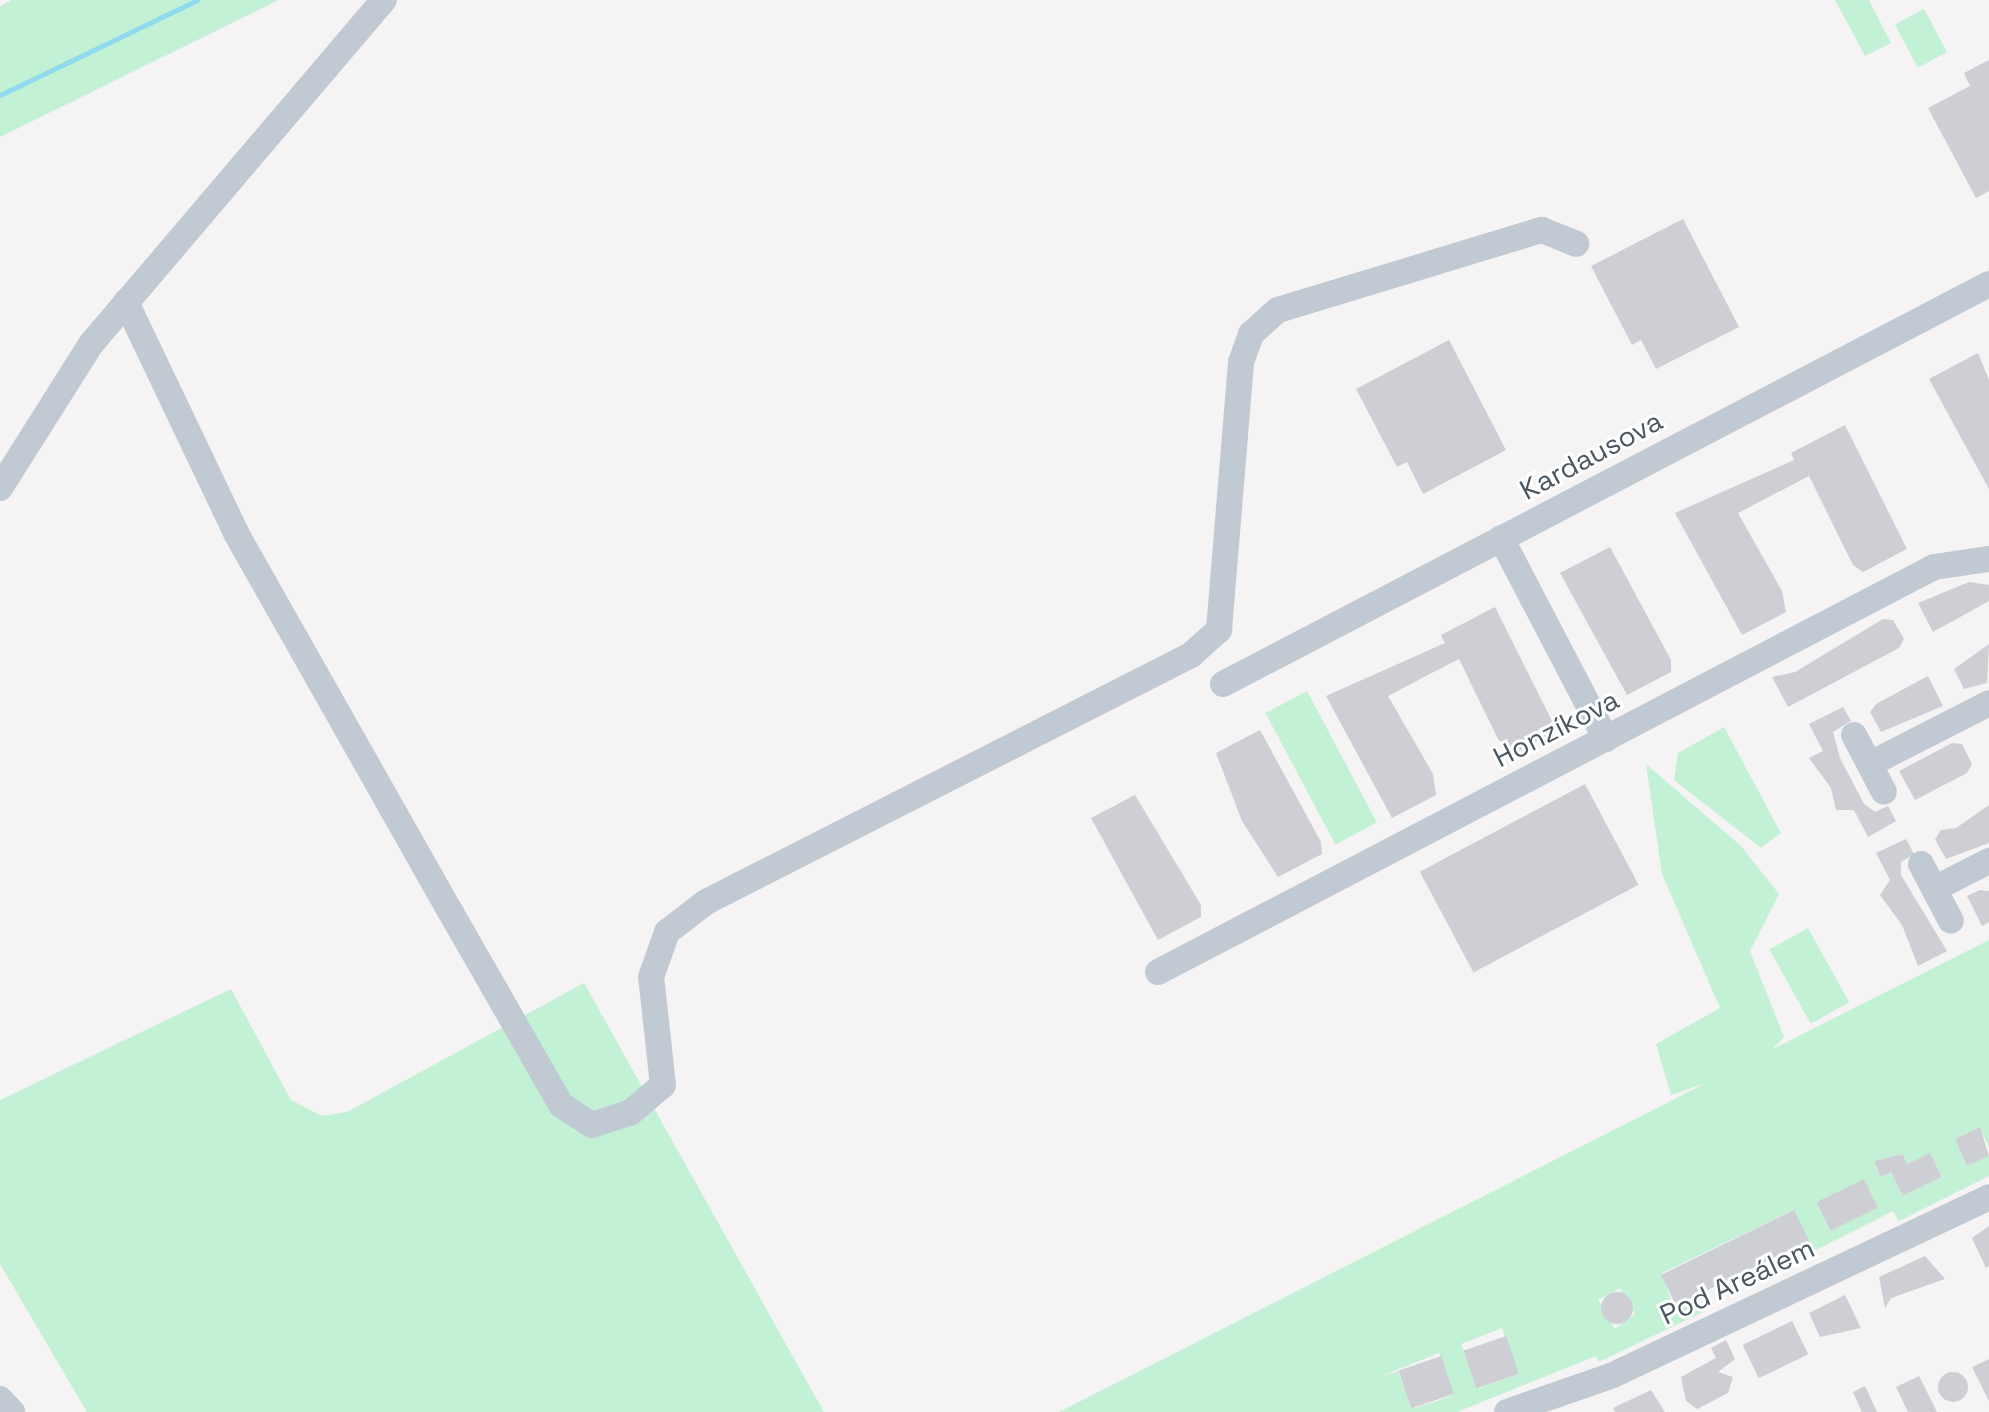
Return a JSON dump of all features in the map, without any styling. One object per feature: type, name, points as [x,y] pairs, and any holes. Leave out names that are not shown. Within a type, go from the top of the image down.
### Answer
[{"type":"street","points":[[0,488],[91,344],[384,0]]},
{"type":"street","points":[[126,302],[236,533],[442,898],[561,1105],[592,1125],[630,1113],[663,1085],[651,977],[667,932],[706,902],[1191,655],[1219,630],[1241,362],[1251,334],[1278,310],[1542,230],[1576,244]]},
{"type":"street","name":"Kardausova","points":[[1223,684],[1989,284]]},
{"type":"street","points":[[1501,538],[1606,739]]},
{"type":"street","name":"Honzíkova","points":[[1158,972],[1944,563],[1989,559]]},
{"type":"street","points":[[1870,764],[1989,703]]},
{"type":"street","points":[[1854,735],[1884,792]]},
{"type":"street","points":[[1934,889],[1989,861]]},
{"type":"street","points":[[1921,864],[1951,921]]},
{"type":"street","name":"Pod Areálem","points":[[1507,1412],[1595,1383],[1989,1197]]},
{"type":"street","points":[[0,1399],[12,1412]]},
{"type":"green space","points":[[11,0],[279,0],[0,137],[0,7]]},
{"type":"green space","points":[[1835,0],[1869,0],[1891,43],[1865,56]]},
{"type":"green space","points":[[1924,9],[1947,52],[1918,68],[1895,24]]},
{"type":"green space","points":[[1307,691],[1377,823],[1335,845],[1266,713]]},
{"type":"green space","points":[[1724,727],[1781,833],[1761,848],[1674,780],[1678,753]]},
{"type":"green space","points":[[1646,764],[1741,846],[1779,894],[1750,951],[1784,1037],[1773,1049],[1989,940],[1989,1147],[1979,1127],[1955,1139],[1967,1166],[1989,1156],[1989,1176],[1899,1221],[1893,1211],[1792,1262],[1787,1252],[1809,1241],[1793,1210],[1662,1273],[1676,1315],[1676,1305],[1697,1295],[1705,1311],[1599,1362],[1596,1356],[1457,1412],[1059,1412],[1706,1083],[1671,1095],[1656,1044],[1720,1008],[1662,874]],"holes":[[[1930,1153],[1942,1177],[1903,1196],[1891,1172],[1881,1177],[1874,1161],[1903,1154],[1907,1164]],[[1816,1202],[1877,1208],[1830,1231]],[[1620,1288],[1635,1314],[1615,1329],[1598,1300]],[[1502,1328],[1519,1374],[1477,1389],[1461,1344]],[[1439,1353],[1454,1394],[1412,1409],[1398,1371],[1376,1378]]]},
{"type":"green space","points":[[1808,928],[1849,1002],[1811,1024],[1770,949]]},
{"type":"green space","points":[[584,983],[824,1412],[87,1412],[0,1264],[0,1100],[231,989],[291,1100],[322,1116],[347,1112]]},
{"type":"building","points":[[1989,60],[1989,191],[1976,198],[1928,108],[1970,86],[1964,73]]},
{"type":"building","points":[[1683,219],[1739,327],[1656,369],[1641,340],[1632,345],[1591,266]]},
{"type":"building","points":[[1449,340],[1506,450],[1423,494],[1407,462],[1397,467],[1356,389]]},
{"type":"building","points":[[1978,353],[1989,380],[1989,489],[1929,379]]},
{"type":"building","points":[[1845,425],[1907,549],[1863,572],[1853,565],[1809,476],[1738,513],[1782,591],[1786,612],[1742,635],[1675,513],[1794,460],[1791,453]]},
{"type":"building","points":[[1610,547],[1671,660],[1671,672],[1627,695],[1560,573]]},
{"type":"building","points":[[1969,582],[1989,585],[1989,601],[1933,632],[1918,603]]},
{"type":"building","points":[[1495,607],[1557,731],[1513,754],[1498,739],[1459,659],[1424,677],[1388,696],[1433,774],[1436,795],[1392,818],[1326,696],[1445,643],[1441,635]]},
{"type":"building","points":[[1883,619],[1893,620],[1904,639],[1899,648],[1788,707],[1772,677],[1795,672]]},
{"type":"building","points":[[1989,644],[1987,683],[1964,689],[1954,669]]},
{"type":"building","points":[[1928,676],[1943,706],[1881,732],[1870,712],[1876,704]]},
{"type":"building","points":[[1843,707],[1851,721],[1833,732],[1840,758],[1864,804],[1875,812],[1888,806],[1896,821],[1868,837],[1854,810],[1836,810],[1831,788],[1809,758],[1823,751],[1809,724]]},
{"type":"building","points":[[1260,730],[1321,842],[1322,854],[1278,877],[1242,821],[1216,753]]},
{"type":"building","points":[[1952,743],[1962,744],[1972,764],[1967,773],[1915,800],[1899,771]]},
{"type":"building","points":[[1585,784],[1639,885],[1473,972],[1420,872]]},
{"type":"building","points":[[1135,795],[1201,905],[1201,917],[1158,940],[1091,818]]},
{"type":"building","points":[[1989,805],[1989,843],[1946,859],[1935,839],[1941,830],[1956,828]]},
{"type":"building","points":[[1906,839],[1914,854],[1901,862],[1901,875],[1947,951],[1918,966],[1902,925],[1880,895],[1890,880],[1876,853]]},
{"type":"building","points":[[1980,890],[1989,891],[1989,922],[1982,926],[1967,896]]},
{"type":"building","points":[[1980,1127],[1989,1156],[1967,1166],[1955,1139]]},
{"type":"building","points":[[1930,1153],[1942,1177],[1903,1196],[1891,1172],[1881,1177],[1874,1161],[1903,1154],[1907,1164]]},
{"type":"building","points":[[1864,1179],[1878,1208],[1830,1231],[1816,1202]]},
{"type":"building","points":[[1794,1210],[1809,1241],[1676,1305],[1661,1275]]},
{"type":"building","points":[[1989,1226],[1989,1266],[1986,1268],[1972,1238]]},
{"type":"building","points":[[1925,1256],[1945,1279],[1891,1298],[1885,1308],[1879,1277]]},
{"type":"building","points":[[1617,1292],[1629,1296],[1633,1308],[1629,1320],[1617,1324],[1605,1320],[1601,1308],[1605,1296]]},
{"type":"building","points":[[1845,1295],[1861,1328],[1820,1337],[1809,1313]]},
{"type":"building","points":[[1792,1321],[1808,1354],[1759,1378],[1743,1345]]},
{"type":"building","points":[[1506,1336],[1519,1374],[1476,1388],[1463,1351]]},
{"type":"building","points":[[1726,1340],[1735,1359],[1718,1372],[1733,1377],[1728,1393],[1697,1409],[1686,1401],[1681,1377],[1716,1358],[1711,1348]]},
{"type":"building","points":[[1441,1356],[1454,1394],[1411,1408],[1398,1371]]},
{"type":"building","points":[[1989,1359],[1989,1401],[1972,1367]]},
{"type":"building","points":[[1953,1372],[1964,1376],[1968,1387],[1964,1398],[1953,1402],[1942,1398],[1938,1387],[1942,1376]]},
{"type":"building","points":[[1919,1376],[1937,1412],[1908,1412],[1896,1387]]},
{"type":"building","points":[[1865,1386],[1877,1412],[1862,1412],[1853,1392]]},
{"type":"building","points":[[1651,1390],[1665,1412],[1615,1412],[1613,1408]]},
{"type":"waterway","points":[[0,95],[197,0]]}]
